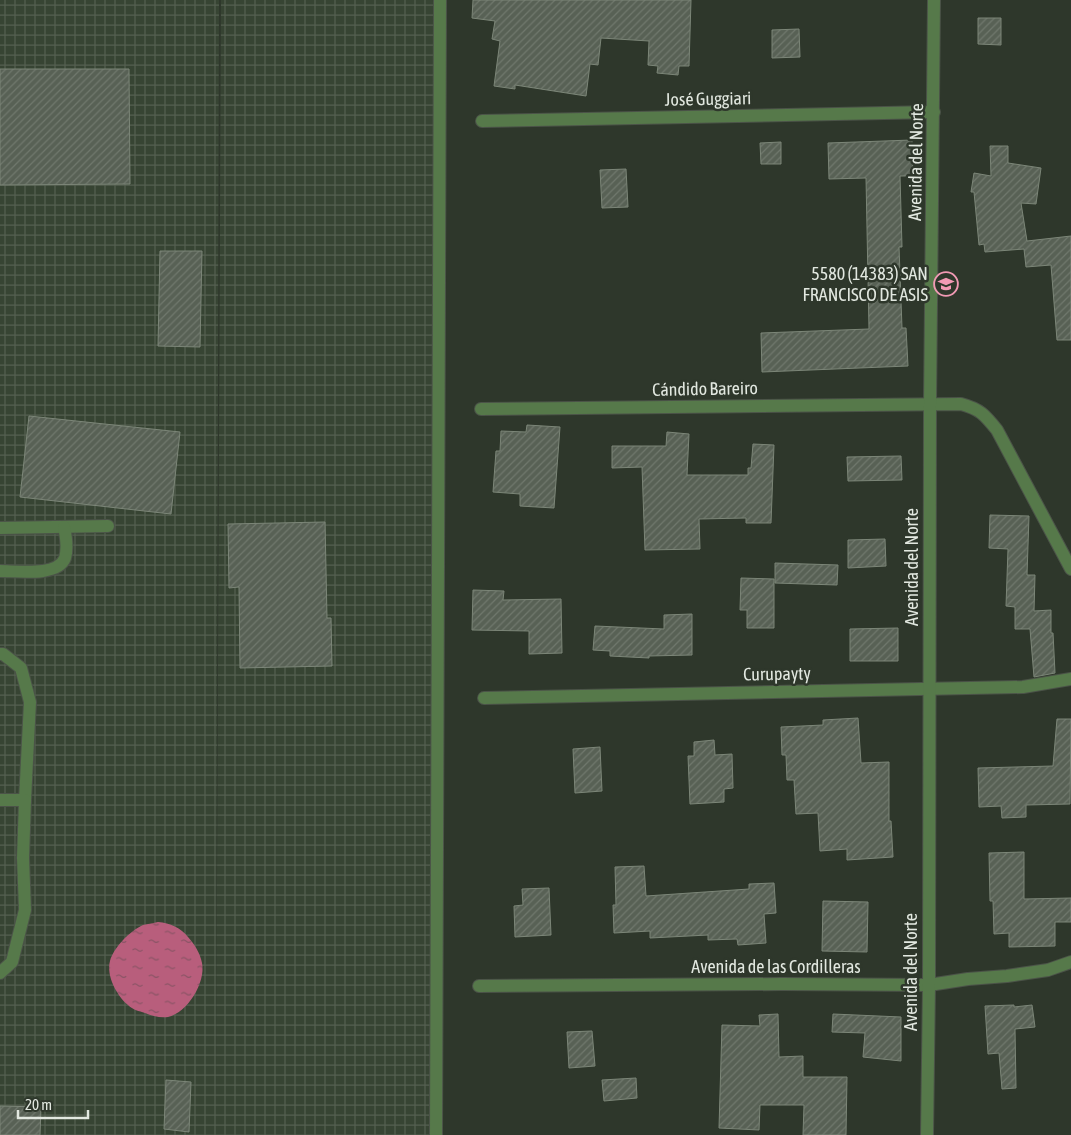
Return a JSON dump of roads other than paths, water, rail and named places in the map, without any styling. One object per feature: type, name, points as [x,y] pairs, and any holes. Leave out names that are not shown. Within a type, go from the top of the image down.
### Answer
[{"type":"street","points":[[436,1135],[440,0]]},
{"type":"street","name":"Avenida del Norte","points":[[927,1135],[930,404],[934,0]]},
{"type":"street","name":"José Guggiari","points":[[482,121],[934,112]]},
{"type":"street","name":"Cándido Bareiro","points":[[481,409],[961,404],[975,408],[986,416],[997,430],[1071,569]]},
{"type":"street","points":[[0,528],[108,526]]},
{"type":"street","points":[[0,571],[55,569],[65,558],[64,527]]},
{"type":"street","points":[[0,654],[21,668],[30,702],[23,858],[24,910],[12,962],[0,973]]},
{"type":"street","name":"Curupayty","points":[[484,698],[1023,687],[1071,678]]},
{"type":"street","points":[[0,800],[25,800]]},
{"type":"street","name":"Avenida de las Cordilleras","points":[[479,986],[929,985],[1048,970],[1071,962]]},
{"type":"water","points":[[158,922],[175,926],[182,931],[197,949],[202,963],[201,979],[194,996],[182,1010],[168,1017],[153,1016],[130,1007],[116,991],[109,967],[115,950],[123,940],[143,925]]},
{"type":"place","name":"5580 (14383) SAN FRANCISCO DE ASIS","points":[[946,284]]}]
